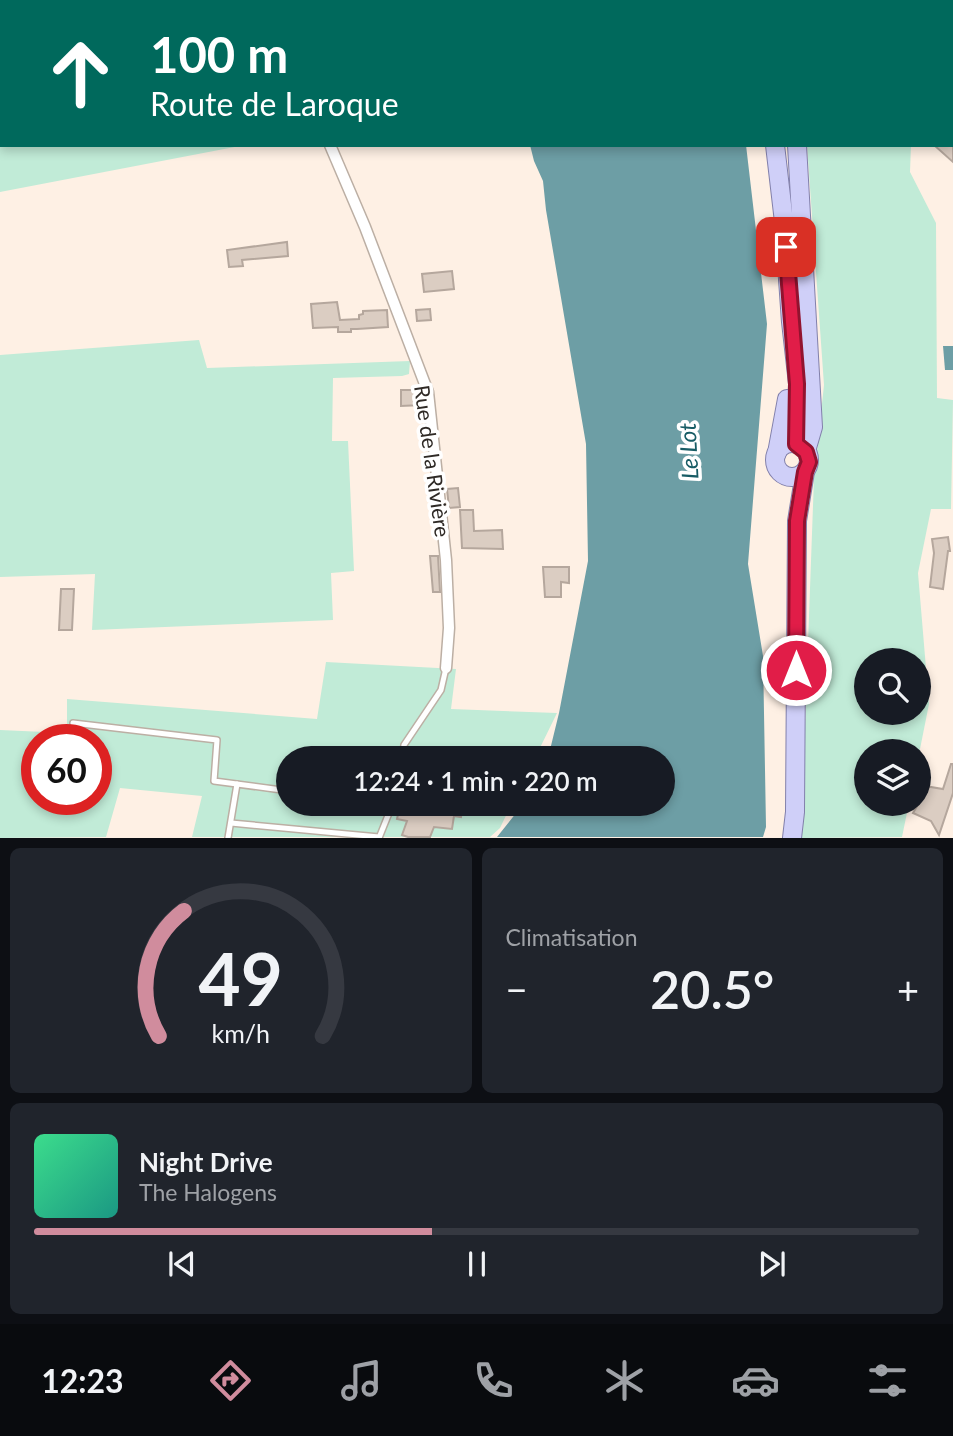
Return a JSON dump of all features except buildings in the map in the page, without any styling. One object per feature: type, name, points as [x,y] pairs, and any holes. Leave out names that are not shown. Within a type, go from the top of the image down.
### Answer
[{"type":"main road","points":[[775,147],[784,222],[801,448],[809,462],[797,521],[795,812],[792,838]]},
{"type":"main road","points":[[797,147],[813,427],[801,448]]},
{"type":"main road","points":[[790,322],[786,410],[775,464],[786,477],[796,477],[805,472]]},
{"type":"main road","points":[[777,453],[785,445],[801,448]]},
{"type":"main road","points":[[786,477],[797,521]]},
{"type":"street","name":"Rue de la Rivière","points":[[331,147],[365,227],[428,392],[446,560],[449,628],[446,668]]},
{"type":"lane","points":[[404,746],[441,690],[446,668]]},
{"type":"lane","points":[[73,723],[217,740],[214,781],[276,789]]},
{"type":"lane","points":[[229,838],[237,784]]},
{"type":"lane","points":[[231,824],[379,837],[388,816]]},
{"type":"green space","points":[[0,147],[235,147],[0,192]]},
{"type":"green space","points":[[807,147],[911,147],[910,172],[936,223],[937,398],[953,400],[951,509],[931,509],[918,573],[924,648],[854,648],[854,725],[925,725],[922,739],[854,739],[854,816],[906,816],[902,837],[801,838],[814,478],[824,385]]},
{"type":"green space","points":[[199,340],[207,368],[410,361],[409,374],[402,376],[333,378],[332,441],[348,441],[354,571],[331,573],[333,620],[92,630],[95,574],[0,577],[0,355]]},
{"type":"green space","points":[[326,662],[456,669],[451,709],[557,713],[541,746],[276,746],[276,816],[506,816],[500,828],[490,837],[192,837],[202,796],[120,788],[106,837],[0,838],[0,730],[21,731],[21,815],[112,815],[112,724],[67,724],[67,699],[317,719]]},
{"type":"water","name":"Le Lot","points":[[530,147],[746,147],[767,324],[748,564],[763,656],[766,827],[763,837],[497,837],[514,816],[675,816],[675,746],[551,746],[588,561],[586,444],[543,181]]},
{"type":"water","points":[[943,346],[953,346],[953,370],[945,370]]},
{"type":"route","points":[[786,247],[797,384],[796,444],[804,448],[809,462],[797,521],[796,670]]}]
